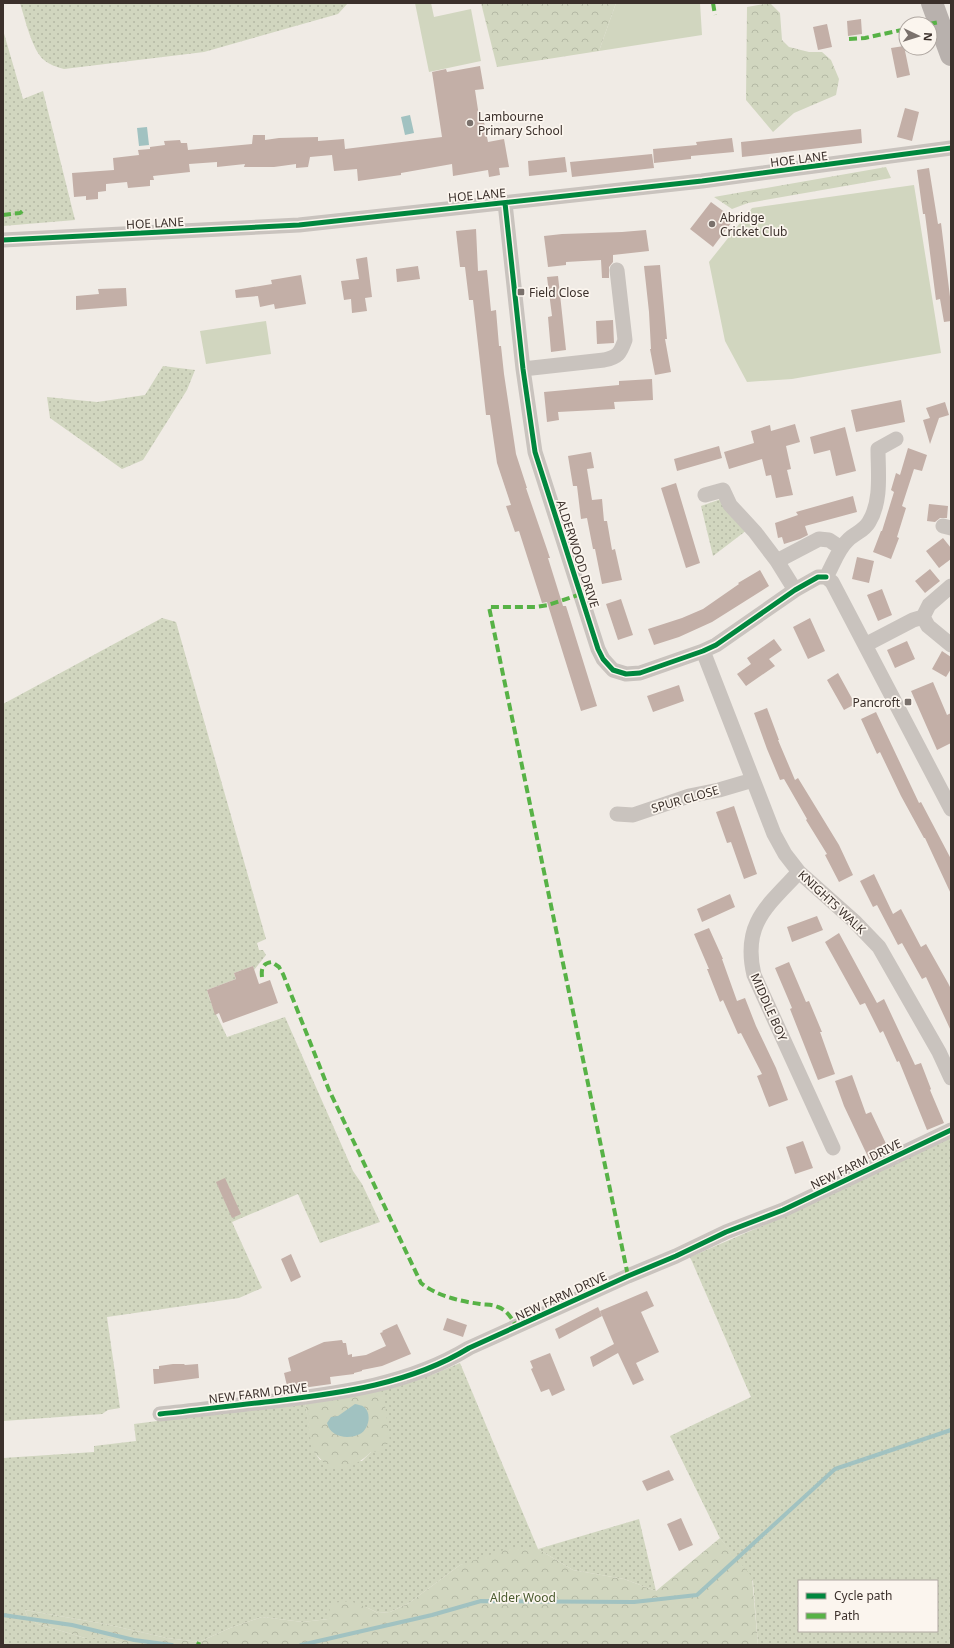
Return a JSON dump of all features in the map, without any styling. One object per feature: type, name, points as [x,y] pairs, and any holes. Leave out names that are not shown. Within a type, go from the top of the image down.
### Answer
[{"type":"main road","points":[[932,3],[951,55]]},
{"type":"street","name":"HOE LANE","points":[[3,240],[299,225],[702,181],[951,149]]},
{"type":"street","name":"ALDERWOOD DRIVE","points":[[505,203],[523,369],[535,452],[598,649],[603,659],[613,670],[626,674],[640,673],[703,651],[716,645],[795,590],[818,578],[826,577]]},
{"type":"street","points":[[523,369],[604,360],[615,357],[621,351],[625,340],[617,270]]},
{"type":"street","points":[[896,440],[878,449],[878,491],[874,514],[859,534],[849,539],[841,548],[826,577],[832,582],[951,809]]},
{"type":"street","points":[[706,495],[723,490],[730,505],[755,532],[777,561],[795,590]]},
{"type":"street","points":[[777,561],[820,539],[829,540],[841,548]]},
{"type":"street","points":[[865,645],[914,620],[923,617],[929,605],[951,586]]},
{"type":"street","points":[[923,617],[928,626],[951,645]]},
{"type":"street","name":"KNIGHTS WALK","points":[[703,651],[774,834],[799,872],[854,921],[879,947],[939,1052],[951,1078]]},
{"type":"street","name":"SPUR CLOSE","points":[[617,814],[633,815],[689,796],[719,790],[753,780]]},
{"type":"street","name":"MIDDLE BOY","points":[[799,872],[765,908],[756,924],[751,941],[750,958],[754,975],[833,1148]]},
{"type":"street","name":"NEW FARM DRIVE","points":[[160,1414],[342,1392],[374,1386],[423,1371],[451,1359],[469,1348],[628,1276],[676,1256],[726,1232],[783,1210],[951,1130]]},
{"type":"green space","points":[[20,3],[348,3],[338,14],[204,52],[64,69],[56,67],[44,60],[36,49],[29,34]]},
{"type":"green space","points":[[415,3],[431,3],[434,17],[471,9],[481,61],[429,72]]},
{"type":"green space","points":[[481,3],[616,3],[599,51],[497,67]]},
{"type":"green space","points":[[616,3],[700,3],[702,35],[599,51]]},
{"type":"green space","points":[[770,3],[780,13],[782,40],[789,47],[809,52],[822,52],[831,60],[839,79],[836,95],[794,113],[773,132],[746,100],[747,7]]},
{"type":"green space","points":[[3,30],[23,99],[43,91],[75,220],[3,226]]},
{"type":"green space","points":[[886,167],[891,178],[748,203],[732,209],[714,197]]},
{"type":"green space","points":[[914,185],[941,353],[792,379],[747,382],[725,341],[709,262],[752,208]]},
{"type":"green space","points":[[266,321],[271,354],[206,364],[200,331]]},
{"type":"green space","points":[[163,366],[195,370],[187,390],[143,460],[122,469],[50,418],[47,397],[97,402],[145,395]]},
{"type":"green space","points":[[724,498],[747,530],[713,556],[701,506]]},
{"type":"green space","points":[[162,618],[176,622],[266,939],[257,943],[259,950],[263,950],[266,955],[254,970],[253,966],[234,973],[236,979],[207,990],[211,1002],[227,1037],[285,1017],[353,1171],[362,1184],[380,1222],[320,1243],[298,1194],[232,1222],[262,1288],[239,1298],[107,1317],[120,1408],[108,1410],[102,1414],[3,1421],[3,704]]},
{"type":"green space","points":[[951,1134],[951,1645],[758,1645],[753,1581],[720,1538],[670,1436],[751,1397],[690,1257],[778,1219]]},
{"type":"green space","points":[[460,1363],[538,1549],[460,1565],[409,1603],[390,1612],[378,1613],[366,1607],[328,1619],[303,1622],[262,1617],[230,1628],[199,1642],[167,1638],[105,1624],[25,1610],[28,1618],[38,1624],[85,1638],[108,1638],[127,1645],[3,1645],[3,1458],[94,1452],[94,1446],[136,1441],[134,1424],[305,1402],[313,1450],[320,1460],[362,1461],[371,1452],[383,1390],[434,1374]]},
{"type":"green space","points":[[383,1390],[390,1442],[378,1452],[371,1452],[352,1466],[340,1468],[328,1467],[312,1450],[305,1402]]},
{"type":"green space","points":[[639,1519],[656,1591],[624,1579],[573,1570],[538,1549]]},
{"type":"green space","name":"Alder Wood","points":[[720,1538],[752,1577],[758,1645],[127,1645],[108,1638],[85,1638],[38,1624],[28,1618],[25,1610],[105,1624],[167,1638],[199,1642],[230,1628],[262,1617],[303,1622],[328,1619],[331,1603],[350,1601],[378,1613],[390,1612],[409,1603],[460,1565],[507,1549],[538,1549],[573,1570],[624,1579],[656,1591]]},
{"type":"water","points":[[410,115],[414,133],[405,135],[401,117]]},
{"type":"water","points":[[147,127],[149,145],[139,146],[137,128]]},
{"type":"water","points":[[355,1404],[363,1406],[368,1413],[369,1417],[366,1429],[360,1434],[350,1437],[336,1434],[329,1428],[327,1423],[331,1417],[338,1416]]},
{"type":"building","points":[[861,19],[862,34],[848,36],[847,21]]},
{"type":"building","points":[[827,24],[832,47],[818,50],[813,27]]},
{"type":"building","points":[[898,47],[898,56],[906,56],[910,75],[897,78],[891,48]]},
{"type":"building","points":[[480,66],[484,89],[475,90],[480,123],[484,122],[488,142],[504,139],[509,167],[499,168],[500,175],[489,177],[488,170],[453,176],[452,164],[401,173],[401,175],[358,181],[357,169],[334,171],[332,155],[310,157],[308,167],[296,168],[296,164],[274,167],[244,167],[245,164],[217,167],[217,162],[189,164],[190,172],[153,176],[154,180],[150,180],[150,186],[128,188],[127,182],[106,184],[106,191],[98,192],[98,199],[86,200],[86,196],[74,197],[72,173],[114,170],[113,158],[139,155],[138,150],[150,149],[150,147],[165,145],[164,141],[180,140],[181,143],[187,143],[188,150],[252,144],[253,135],[265,135],[265,140],[279,138],[318,137],[318,141],[344,139],[345,149],[442,137],[432,72],[446,69],[447,72]]},
{"type":"building","points":[[905,108],[919,112],[912,141],[897,137]]},
{"type":"building","points":[[861,129],[862,143],[742,157],[741,142]]},
{"type":"building","points":[[732,138],[734,152],[691,156],[691,159],[654,163],[653,149],[697,145],[696,142]]},
{"type":"building","points":[[652,154],[654,168],[572,177],[570,162]]},
{"type":"building","points":[[565,157],[567,172],[529,176],[528,161]]},
{"type":"building","points":[[929,168],[938,224],[941,223],[951,305],[951,321],[944,322],[940,299],[936,300],[925,214],[923,214],[917,170]]},
{"type":"building","name":"Abridge Cricket Club","points":[[711,202],[734,219],[713,247],[690,229]]},
{"type":"building","points":[[476,229],[478,271],[487,270],[491,311],[496,310],[499,346],[501,346],[516,454],[550,558],[548,558],[563,606],[566,606],[597,706],[581,711],[547,602],[542,603],[519,531],[515,532],[506,506],[511,505],[497,463],[490,415],[486,415],[473,300],[469,300],[465,267],[460,267],[456,231]]},
{"type":"building","points":[[646,230],[649,251],[613,255],[613,262],[609,267],[609,278],[602,278],[601,260],[566,262],[566,265],[548,267],[544,236]]},
{"type":"building","points":[[367,257],[372,297],[365,298],[367,311],[352,313],[351,299],[344,300],[341,281],[359,279],[356,259]]},
{"type":"building","points":[[660,265],[667,339],[665,339],[671,372],[655,375],[650,349],[649,312],[644,266]]},
{"type":"building","points":[[418,266],[420,279],[397,282],[396,269]]},
{"type":"building","points":[[301,275],[306,304],[275,309],[274,304],[260,307],[258,296],[236,298],[235,290],[272,284],[271,280]]},
{"type":"building","points":[[558,276],[566,350],[551,352],[548,317],[552,316],[547,277]]},
{"type":"building","points":[[126,288],[127,306],[76,310],[76,296],[99,294],[98,289]]},
{"type":"building","points":[[613,320],[614,343],[597,344],[596,321]]},
{"type":"building","points":[[652,379],[653,400],[614,402],[615,409],[558,412],[559,420],[547,422],[544,392],[619,385],[619,381]]},
{"type":"building","points":[[901,400],[905,422],[856,432],[851,410]]},
{"type":"building","points":[[945,402],[949,415],[939,418],[930,444],[923,420],[930,418],[926,408]]},
{"type":"building","points":[[795,424],[800,442],[786,446],[791,469],[787,470],[793,495],[776,498],[771,475],[766,476],[762,459],[729,469],[724,452],[754,443],[751,431],[770,425],[771,431]]},
{"type":"building","points":[[845,427],[856,471],[836,476],[830,450],[814,454],[810,437]]},
{"type":"building","points":[[719,446],[722,458],[677,471],[674,459]]},
{"type":"building","points":[[908,448],[927,455],[922,471],[914,469],[902,506],[906,508],[897,537],[899,538],[891,559],[873,552],[882,531],[894,492],[891,490],[896,473],[900,475]]},
{"type":"building","points":[[591,452],[594,468],[587,469],[592,500],[602,499],[604,521],[607,521],[612,550],[615,549],[622,580],[602,584],[587,518],[581,519],[577,486],[573,486],[568,456]]},
{"type":"building","points":[[676,483],[700,563],[686,568],[661,488]]},
{"type":"building","points":[[853,496],[857,512],[805,526],[808,535],[800,539],[784,544],[782,537],[778,538],[775,523],[798,515],[796,512]]},
{"type":"building","points":[[929,504],[948,506],[947,518],[940,518],[935,522],[927,521]]},
{"type":"building","points":[[943,538],[951,548],[951,559],[939,568],[926,551]]},
{"type":"building","points":[[857,557],[874,561],[869,583],[852,579]]},
{"type":"building","points":[[930,569],[940,581],[925,593],[915,581]]},
{"type":"building","points":[[760,570],[769,586],[712,622],[679,637],[654,645],[648,629],[682,618],[703,609],[739,584],[738,583]]},
{"type":"building","points":[[882,589],[892,615],[878,621],[867,595]]},
{"type":"building","points":[[621,599],[633,635],[618,640],[606,604]]},
{"type":"building","points":[[810,618],[825,651],[808,659],[793,627]]},
{"type":"building","points":[[774,639],[782,650],[769,659],[775,666],[746,686],[737,674],[751,664],[747,658]]},
{"type":"building","points":[[907,641],[915,659],[895,668],[887,650]]},
{"type":"building","points":[[942,651],[951,657],[951,669],[946,677],[932,669]]},
{"type":"building","points":[[838,673],[855,704],[844,710],[827,680]]},
{"type":"building","points":[[933,682],[947,715],[951,713],[951,743],[937,750],[911,691]]},
{"type":"building","points":[[679,685],[684,701],[653,712],[647,696]]},
{"type":"building","points":[[767,708],[778,740],[795,780],[798,778],[839,845],[853,875],[839,882],[825,855],[827,854],[806,820],[807,819],[784,779],[780,780],[767,749],[754,713]]},
{"type":"building","points":[[876,712],[919,803],[921,802],[951,859],[951,894],[925,838],[901,796],[880,752],[877,754],[861,719]]},
{"type":"building","points":[[734,806],[757,874],[744,879],[731,842],[727,843],[716,812]]},
{"type":"building","points":[[874,874],[893,914],[901,909],[921,947],[926,944],[951,989],[951,1031],[926,977],[922,979],[902,943],[898,945],[877,905],[873,907],[860,881]]},
{"type":"building","points":[[730,894],[735,907],[702,922],[697,909]]},
{"type":"building","points":[[817,916],[823,930],[792,942],[787,927]]},
{"type":"building","points":[[709,928],[723,959],[737,1001],[745,998],[756,1026],[776,1068],[788,1100],[769,1107],[757,1076],[762,1074],[741,1033],[738,1034],[723,1000],[720,1002],[707,969],[709,969],[694,934]]},
{"type":"building","points":[[839,933],[877,1003],[884,999],[915,1065],[921,1063],[931,1089],[930,1090],[944,1123],[927,1130],[899,1061],[897,1062],[883,1031],[880,1033],[865,1003],[860,1005],[825,942]]},
{"type":"building","points":[[789,962],[806,1002],[809,1001],[822,1032],[820,1032],[835,1074],[818,1080],[790,1009],[792,1008],[775,968]]},
{"type":"building","points":[[253,966],[259,984],[270,980],[278,1003],[223,1023],[219,1013],[215,1015],[207,990],[236,979],[234,973]]},
{"type":"building","points":[[852,1075],[866,1114],[871,1112],[889,1150],[869,1159],[844,1106],[835,1081]]},
{"type":"building","points":[[803,1141],[813,1168],[795,1174],[786,1147]]},
{"type":"building","points":[[225,1178],[241,1214],[232,1218],[216,1182]]},
{"type":"building","points":[[291,1254],[301,1277],[291,1282],[281,1259]]},
{"type":"building","points":[[647,1291],[654,1306],[641,1312],[659,1352],[636,1363],[644,1380],[633,1385],[618,1353],[593,1367],[590,1357],[614,1344],[600,1311]]},
{"type":"building","points":[[598,1307],[602,1316],[559,1339],[555,1329]]},
{"type":"building","points":[[447,1318],[467,1325],[463,1337],[443,1330]]},
{"type":"building","points":[[397,1324],[411,1354],[382,1366],[362,1370],[354,1374],[330,1377],[331,1384],[288,1390],[284,1373],[291,1371],[288,1358],[324,1342],[342,1340],[343,1343],[346,1343],[348,1355],[352,1354],[352,1357],[366,1355],[386,1346],[380,1333]]},
{"type":"building","points":[[550,1353],[565,1390],[552,1396],[549,1389],[541,1392],[531,1369],[533,1368],[530,1361]]},
{"type":"building","points":[[173,1364],[198,1364],[199,1378],[154,1384],[153,1369],[159,1369],[159,1366]]},
{"type":"building","points":[[669,1470],[674,1480],[647,1491],[642,1481]]},
{"type":"building","points":[[681,1518],[693,1545],[679,1551],[667,1524]]},
{"type":"waterway","points":[[301,1645],[432,1615],[481,1601],[634,1602],[697,1595],[835,1469],[951,1430]]},
{"type":"waterway","points":[[3,1615],[72,1625],[134,1640],[172,1645]]},
{"type":"marked path","points":[[713,3],[715,15]]},
{"type":"marked path","points":[[849,39],[865,38],[898,31]]},
{"type":"marked path","points":[[3,215],[20,213],[25,209]]},
{"type":"marked path","points":[[581,594],[548,605],[535,607],[489,607],[628,1276]]},
{"type":"marked path","points":[[262,977],[263,966],[272,962],[279,967],[283,974],[329,1090],[421,1283],[427,1288],[441,1295],[472,1303],[494,1305],[501,1308],[509,1315],[517,1327]]},
{"type":"cycle path","points":[[3,240],[299,225],[702,181],[951,148]]},
{"type":"cycle path","points":[[505,203],[523,369],[535,452],[598,649],[603,659],[613,670],[626,674],[640,673],[703,651],[716,645],[795,590],[818,577],[826,577]]},
{"type":"cycle path","points":[[160,1414],[275,1401],[350,1390],[375,1385],[423,1370],[726,1232],[783,1210],[951,1130]]},
{"type":"place","name":"Lambourne Primary School","points":[[470,123]]},
{"type":"place","name":"Abridge Cricket Club","points":[[712,224]]},
{"type":"place","name":"Field Close","points":[[521,292]]},
{"type":"place","name":"Pancroft","points":[[908,702]]}]
